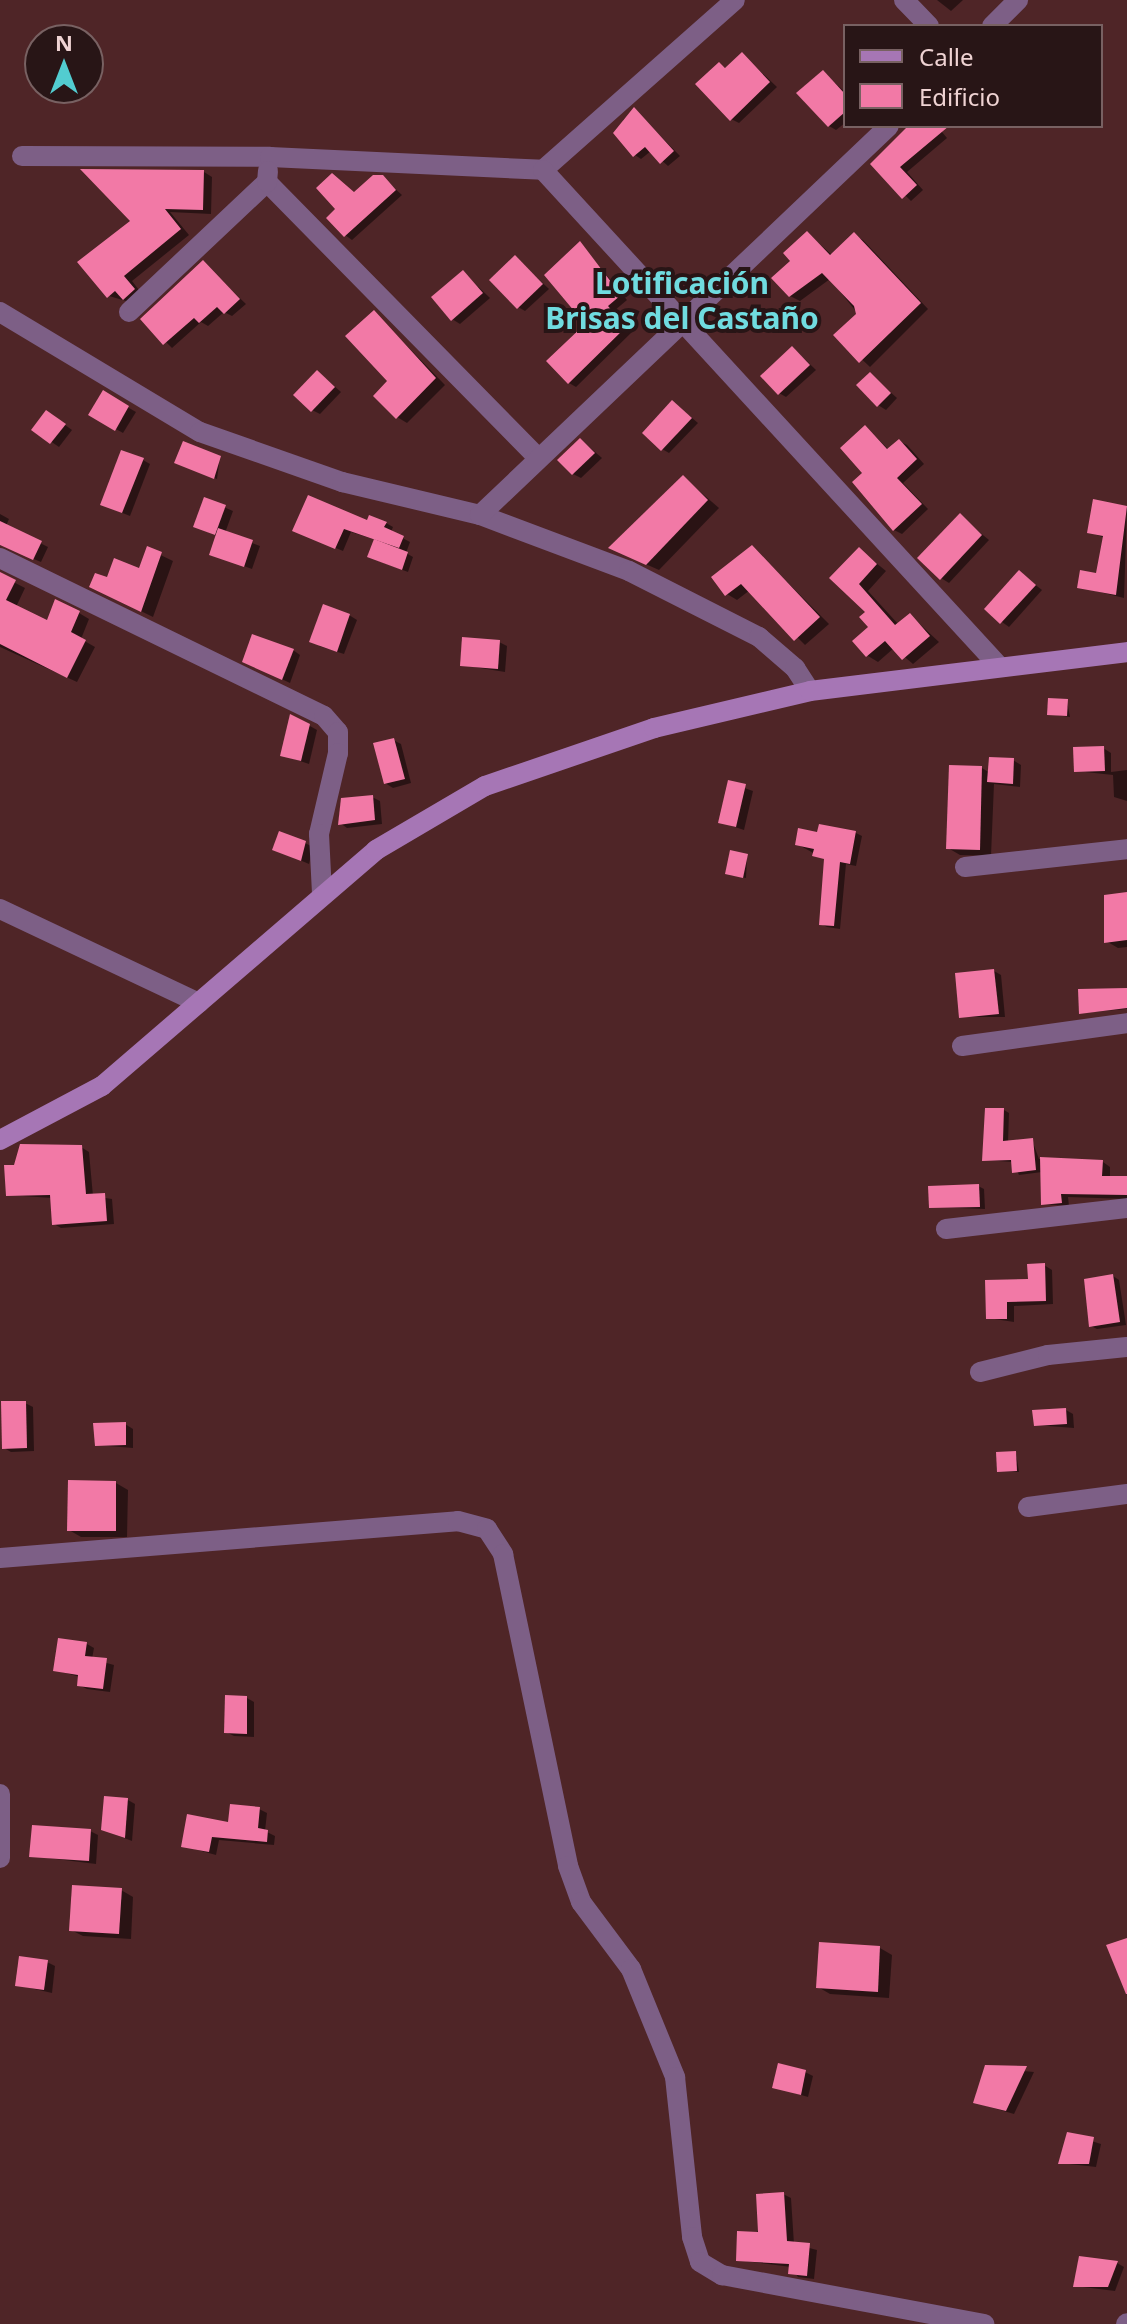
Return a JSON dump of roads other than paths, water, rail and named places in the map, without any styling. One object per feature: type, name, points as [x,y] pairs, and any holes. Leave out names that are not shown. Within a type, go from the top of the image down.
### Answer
[{"type":"street","points":[[22,156],[270,157],[543,170],[735,0]]},
{"type":"street","points":[[904,0],[927,24]]},
{"type":"street","points":[[994,24],[1018,0]]},
{"type":"street","points":[[480,515],[887,128]]},
{"type":"street","points":[[129,312],[267,182],[270,157]]},
{"type":"street","points":[[543,170],[682,326],[998,665]]},
{"type":"street","points":[[267,182],[538,458]]},
{"type":"street","points":[[0,312],[200,432],[342,482],[480,515],[629,571],[759,637],[795,668],[810,691]]},
{"type":"street","points":[[0,558],[324,716],[338,732],[338,753],[319,834],[322,894]]},
{"type":"street","points":[[0,1140],[102,1086],[322,894],[429,816],[485,786],[654,728],[810,691],[998,665],[1127,652]]},
{"type":"street","points":[[965,867],[1127,849]]},
{"type":"street","points":[[0,909],[199,1003]]},
{"type":"street","points":[[962,1046],[1127,1023]]},
{"type":"street","points":[[946,1229],[1127,1208]]},
{"type":"street","points":[[980,1372],[1048,1355],[1127,1347]]},
{"type":"street","points":[[1028,1507],[1127,1494]]},
{"type":"street","points":[[0,1558],[458,1521],[487,1529],[503,1554],[568,1866],[581,1902],[631,1969],[675,2077],[692,2237],[700,2262],[722,2275],[984,2324]]},
{"type":"street","points":[[0,1794],[0,1858]]},
{"type":"district","name":"Lotificación Brisas del Castaño","points":[[682,300]]}]
